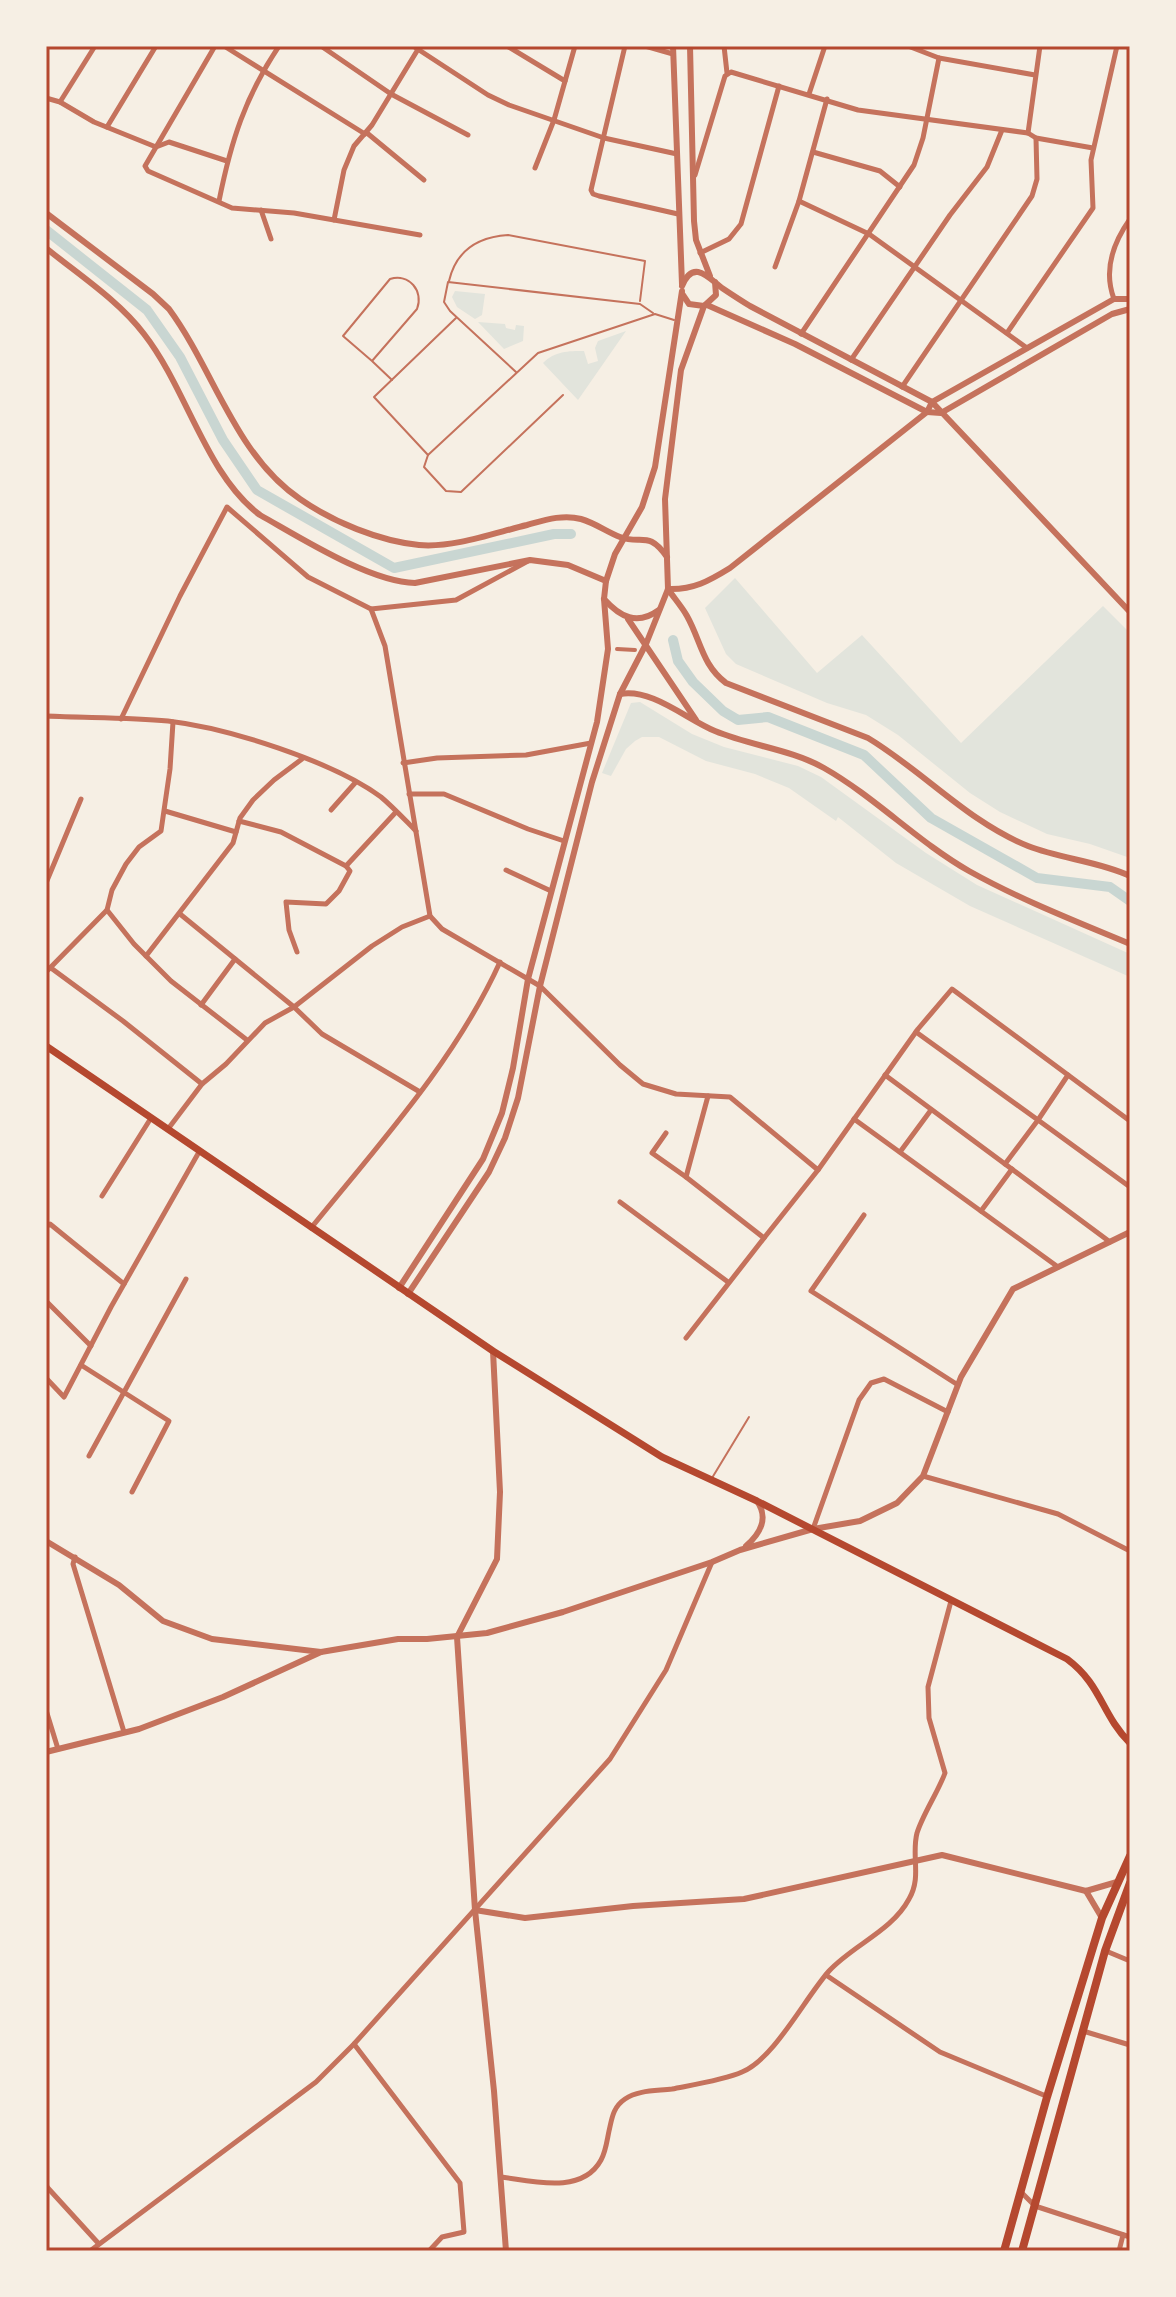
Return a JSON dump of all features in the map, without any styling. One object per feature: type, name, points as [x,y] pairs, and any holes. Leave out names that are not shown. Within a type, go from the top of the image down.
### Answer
[{"type":"main road","points":[[46,1046],[493,1351],[662,1457],[757,1501],[1067,1659],[1084,1671],[1096,1687],[1112,1722],[1130,1743]]},
{"type":"main road","points":[[1004,2251],[1102,1918],[1130,1856]]},
{"type":"main road","points":[[1022,2251],[1105,1951],[1126,1906],[1130,1883]]},
{"type":"street","points":[[60,102],[95,46]]},
{"type":"street","points":[[107,127],[156,46]]},
{"type":"street","points":[[215,46],[145,166],[148,171],[232,208],[334,220],[420,235]]},
{"type":"street","points":[[224,46],[366,134],[424,180]]},
{"type":"street","points":[[219,201],[242,112],[279,46]]},
{"type":"street","points":[[321,46],[391,94],[468,135]]},
{"type":"street","points":[[507,46],[565,81]]},
{"type":"street","points":[[535,168],[554,120],[575,46]]},
{"type":"street","points":[[625,46],[591,190],[593,194],[678,214]]},
{"type":"street","points":[[645,46],[673,50],[682,288],[689,304],[706,305],[795,344],[927,412],[941,413],[1112,314],[1130,309]]},
{"type":"street","points":[[408,1294],[489,1172],[505,1138],[518,1098],[540,986],[592,782],[620,694],[646,644],[668,589],[665,499],[681,370],[706,305],[716,295],[712,277],[700,253],[694,221],[690,46]]},
{"type":"street","points":[[693,179],[727,73],[724,46]]},
{"type":"street","points":[[809,94],[825,46]]},
{"type":"street","points":[[908,46],[939,58],[1035,75]]},
{"type":"street","points":[[1028,133],[1040,46]]},
{"type":"street","points":[[1007,333],[1092,213],[1093,148],[1117,46]]},
{"type":"street","points":[[334,220],[344,170],[354,146],[366,134],[417,47],[499,101],[604,138],[677,154]]},
{"type":"street","points":[[795,344],[900,187],[919,153],[939,58]]},
{"type":"street","points":[[727,73],[858,110],[1028,133],[1036,138],[1093,148]]},
{"type":"street","points":[[700,253],[729,239],[741,224],[779,86]]},
{"type":"street","points":[[46,98],[156,147],[169,142],[227,161]]},
{"type":"street","points":[[775,267],[799,201],[827,99]]},
{"type":"street","points":[[843,371],[987,167],[1002,130]]},
{"type":"street","points":[[895,397],[1032,196],[1037,179],[1036,138]]},
{"type":"street","points":[[813,152],[880,171],[900,187]]},
{"type":"street","points":[[799,201],[869,234],[1027,348],[1033,359]]},
{"type":"street","points":[[261,210],[271,239]]},
{"type":"street","points":[[46,213],[169,309],[252,448],[283,486],[312,507],[370,532],[420,545],[448,543],[555,517],[580,519],[624,539],[636,537],[651,542],[669,559]]},
{"type":"street","points":[[1114,299],[1109,282],[1111,261],[1116,239],[1130,219]]},
{"type":"street","points":[[46,248],[104,295],[145,334],[186,402],[225,480],[245,504],[260,515],[377,577],[399,583],[415,583],[530,560],[568,565],[606,581]]},
{"type":"street","points":[[399,1288],[483,1159],[502,1113],[528,979],[597,722],[608,649],[604,599],[606,581],[612,560],[642,507],[655,467],[686,277],[702,272],[712,277],[742,301],[932,402],[1130,612]]},
{"type":"street","points":[[668,589],[687,590],[730,568],[927,412],[932,402],[1114,299],[1130,299]]},
{"type":"street","points":[[121,719],[227,507],[308,577],[371,609],[456,600],[530,560]]},
{"type":"street","points":[[668,589],[687,616],[705,660],[715,675],[726,683],[868,738],[960,807],[1029,846],[1130,876]]},
{"type":"street","points":[[604,599],[628,619],[698,723]]},
{"type":"street","points":[[628,619],[645,618],[661,608]]},
{"type":"street","points":[[371,609],[385,646],[430,916],[442,929],[540,986],[643,1084],[676,1094],[730,1097],[818,1170]]},
{"type":"street","points":[[617,649],[635,650]]},
{"type":"street","points":[[620,694],[632,692],[649,697],[730,736],[793,754],[825,768],[964,868],[1023,900],[1130,944]]},
{"type":"street","points":[[46,716],[173,722],[267,745],[380,797],[417,832]]},
{"type":"street","points":[[173,722],[161,831],[139,847],[126,864],[112,890],[107,910],[48,970],[123,1021],[202,1084]]},
{"type":"street","points":[[403,763],[437,758],[526,755],[591,743]]},
{"type":"street","points":[[146,956],[233,843],[239,821],[253,800],[303,759]]},
{"type":"street","points":[[331,810],[355,783]]},
{"type":"street","points":[[409,794],[444,794],[564,841]]},
{"type":"street","points":[[46,883],[81,799]]},
{"type":"street","points":[[165,811],[236,832]]},
{"type":"street","points":[[346,866],[396,812]]},
{"type":"street","points":[[239,821],[281,832],[350,871],[339,891],[326,904],[286,902],[289,930],[297,952]]},
{"type":"street","points":[[506,870],[551,891]]},
{"type":"street","points":[[107,910],[171,981],[247,1040]]},
{"type":"street","points":[[180,914],[294,1007],[322,1034],[420,1092]]},
{"type":"street","points":[[168,1130],[202,1084],[265,1023],[294,1007],[372,946],[402,927],[430,916]]},
{"type":"street","points":[[201,1005],[235,959]]},
{"type":"street","points":[[311,1228],[420,1092],[483,998],[500,962]]},
{"type":"street","points":[[686,1338],[818,1170],[916,1032],[952,989],[1130,1121]]},
{"type":"street","points":[[916,1032],[1130,1187]]},
{"type":"street","points":[[885,1075],[1110,1242]]},
{"type":"street","points":[[1005,1164],[1068,1075]]},
{"type":"street","points":[[686,1177],[708,1096]]},
{"type":"street","points":[[900,1152],[931,1110]]},
{"type":"street","points":[[102,1196],[151,1118]]},
{"type":"street","points":[[854,1119],[1059,1267]]},
{"type":"street","points":[[666,1133],[652,1153],[764,1238]]},
{"type":"street","points":[[46,1378],[64,1397],[199,1152]]},
{"type":"street","points":[[981,1211],[1012,1169]]},
{"type":"street","points":[[620,1202],[728,1282]]},
{"type":"street","points":[[864,1215],[811,1291],[958,1385]]},
{"type":"street","points":[[46,1227],[50,1224],[124,1284]]},
{"type":"street","points":[[46,1752],[124,1732],[223,1697],[321,1652],[398,1639],[487,1633],[563,1612],[740,1550],[813,1529],[860,1521],[876,1514],[906,1496],[923,1476],[958,1385],[982,1338],[1013,1289],[1130,1232]]},
{"type":"street","points":[[89,1456],[186,1279]]},
{"type":"street","points":[[46,1301],[91,1346]]},
{"type":"street","points":[[493,1351],[500,1492],[497,1559],[457,1637],[475,1910],[506,2251]]},
{"type":"street","points":[[81,1365],[169,1421],[132,1492]]},
{"type":"street","points":[[813,1529],[853,1415],[868,1386],[884,1379],[948,1412]]},
{"type":"street","points":[[923,1476],[1058,1514],[1130,1551]]},
{"type":"street","points":[[740,1550],[761,1529],[763,1514],[757,1501]]},
{"type":"street","points":[[46,1541],[75,1556],[119,1585],[163,1621],[184,1631],[212,1639],[268,1643],[321,1652]]},
{"type":"street","points":[[75,1556],[73,1564],[124,1732]]},
{"type":"street","points":[[90,2251],[309,2088],[354,2044],[475,1910],[610,1759],[666,1670],[712,1562]]},
{"type":"street","points":[[501,2177],[551,2184],[577,2179],[596,2167],[603,2157],[613,2112],[623,2100],[638,2093],[742,2072],[754,2065],[778,2040],[826,1975],[908,1902],[915,1887],[917,1834],[945,1773],[929,1718],[928,1687],[951,1601]]},
{"type":"street","points":[[46,1710],[58,1749]]},
{"type":"street","points":[[475,1910],[525,1918],[633,1906],[744,1899],[942,1855],[1086,1891],[1117,1882]]},
{"type":"street","points":[[1086,1891],[1102,1918]]},
{"type":"street","points":[[1105,1951],[1130,1961]]},
{"type":"street","points":[[826,1975],[940,2052],[1047,2097]]},
{"type":"street","points":[[1083,2031],[1130,2045]]},
{"type":"street","points":[[354,2044],[460,2183],[464,2232],[442,2237],[429,2251]]},
{"type":"street","points":[[46,2182],[47,2187],[99,2244]]},
{"type":"street","points":[[1021,2192],[1035,2206],[1126,2236],[1119,2251]]},
{"type":"lane","points":[[517,373],[444,302],[455,261],[487,238],[508,235],[645,261],[640,304]]},
{"type":"lane","points":[[372,361],[417,309],[420,301],[418,291],[405,279],[390,279],[343,336],[392,380]]},
{"type":"lane","points":[[448,282],[640,304],[655,314],[677,321]]},
{"type":"lane","points":[[563,395],[461,492],[451,493],[436,483],[424,467],[428,455],[538,353],[655,314]]},
{"type":"lane","points":[[428,455],[374,397],[457,317]]},
{"type":"lane","points":[[711,1480],[749,1417]]},
{"type":"shaded area","points":[[455,291],[485,294],[482,315],[475,319],[457,307],[452,297]]},
{"type":"shaded area","points":[[478,322],[505,324],[506,328],[515,330],[516,325],[524,326],[523,341],[504,349]]},
{"type":"shaded area","points":[[626,331],[578,400],[543,363],[557,354],[573,351],[584,351],[588,364],[598,361],[595,348],[598,341]]},
{"type":"shaded area","points":[[735,578],[817,673],[862,635],[961,743],[1103,606],[1130,633],[1130,858],[1047,834],[1000,812],[970,793],[898,735],[866,715],[827,703],[736,664],[726,654],[705,608]]},
{"type":"shaded area","points":[[640,702],[692,734],[724,747],[798,766],[821,777],[926,853],[977,885],[1130,954],[1130,977],[970,906],[896,863],[838,817],[836,821],[789,788],[755,774],[706,761],[659,737],[642,737],[635,741],[626,749],[611,776],[602,773],[631,703]]},
{"type":"waterway","points":[[46,230],[147,310],[180,357],[223,440],[257,490],[394,568],[554,534],[571,534]]},
{"type":"waterway","points":[[673,640],[678,661],[693,682],[723,711],[738,720],[768,717],[864,755],[931,818],[1037,878],[1110,887],[1130,901]]}]
